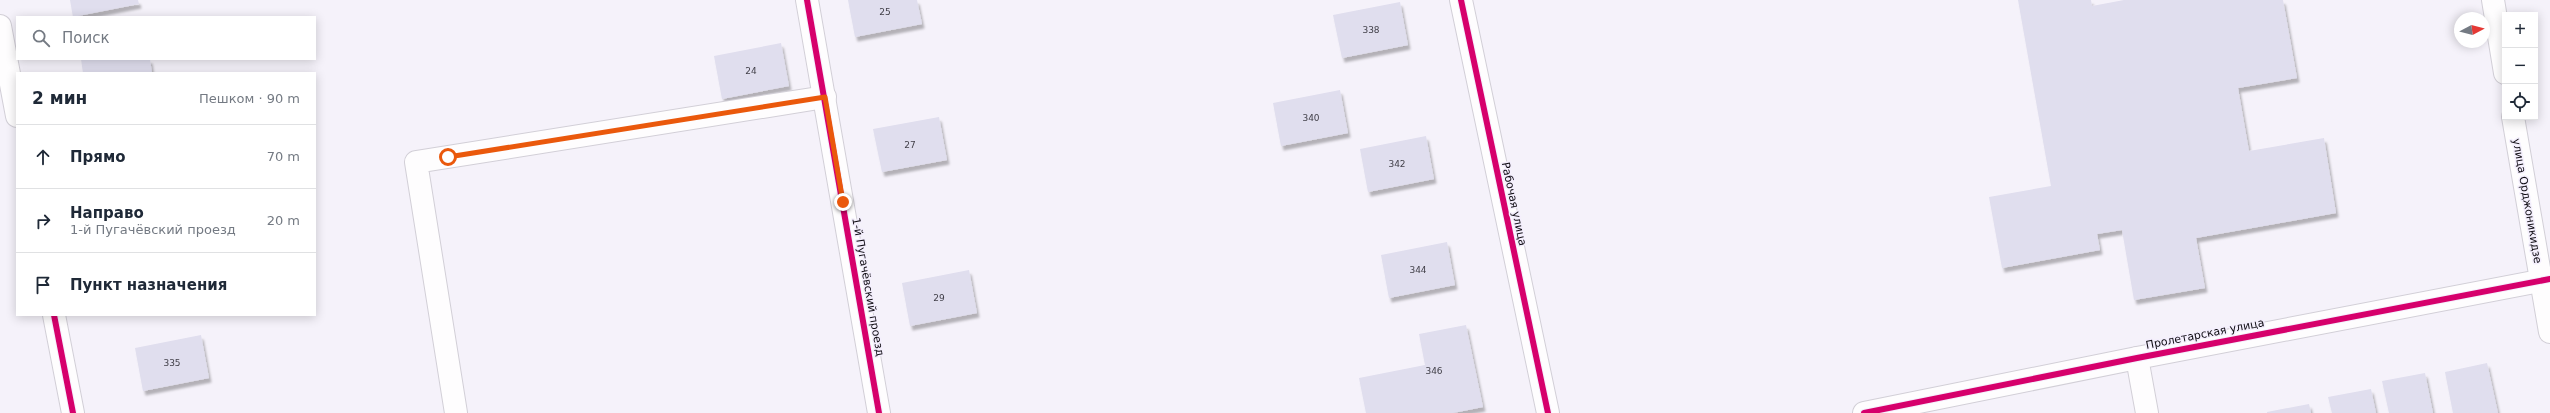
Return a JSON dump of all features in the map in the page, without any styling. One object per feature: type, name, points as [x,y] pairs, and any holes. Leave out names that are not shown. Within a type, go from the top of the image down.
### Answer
[{"type":"street","name":"1-й Пугачёвский проезд","points":[[807,0],[879,413]]},
{"type":"street","name":"Рабочая улица","points":[[1461,0],[1548,413]]},
{"type":"street","points":[[2493,0],[2502,55]]},
{"type":"street","points":[[0,26],[16,111]]},
{"type":"street","points":[[456,413],[416,162],[825,97]]},
{"type":"street","name":"улица Орджоникидзе","points":[[2514,120],[2545,280],[2550,332]]},
{"type":"street","name":"Пролетарская улица","points":[[1864,413],[2137,358],[2545,280]]},
{"type":"street","points":[[54,316],[73,413]]},
{"type":"street","points":[[2137,358],[2147,413]]},
{"type":"building","points":[[70,0],[138,0],[139,4],[78,16],[73,16]]},
{"type":"building","points":[[848,0],[917,0],[922,24],[855,37]]},
{"type":"building","points":[[2018,0],[2091,0],[2092,6],[2124,0],[2283,0],[2297,78],[2238,88],[2249,151],[2324,138],[2336,213],[2196,238],[2205,288],[2134,300],[2122,230],[2097,234],[2100,250],[2002,268],[1989,197],[2051,186]]},
{"type":"building","points":[[1400,2],[1408,45],[1342,58],[1333,15]]},
{"type":"building","points":[[781,43],[789,86],[722,99],[714,56]]},
{"type":"building","points":[[81,60],[150,60],[152,72],[83,72]]},
{"type":"building","points":[[1340,90],[1348,133],[1281,146],[1273,103]]},
{"type":"building","points":[[939,117],[947,160],[882,172],[873,129]]},
{"type":"building","points":[[1426,136],[1434,179],[1368,192],[1360,149]]},
{"type":"building","points":[[1447,242],[1455,285],[1389,298],[1381,255]]},
{"type":"building","points":[[969,270],[977,313],[910,326],[902,283]]},
{"type":"building","points":[[1466,325],[1483,407],[1453,413],[1366,413],[1359,378],[1425,365],[1419,334]]},
{"type":"building","points":[[201,335],[209,378],[143,391],[135,348]]},
{"type":"building","points":[[2487,363],[2498,413],[2453,413],[2445,372]]},
{"type":"building","points":[[2425,373],[2433,413],[2389,413],[2382,381]]},
{"type":"building","points":[[2371,389],[2376,413],[2332,413],[2328,397]]},
{"type":"building","points":[[2309,404],[2311,413],[2267,413],[2267,412]]},
{"type":"cycle path","points":[[807,0],[879,413]]},
{"type":"cycle path","points":[[1461,0],[1548,413]]},
{"type":"cycle path","points":[[1864,413],[2137,358],[2550,279]]},
{"type":"cycle path","points":[[54,316],[73,413]]},
{"type":"route","points":[[448,157],[825,97],[843,202]]}]
